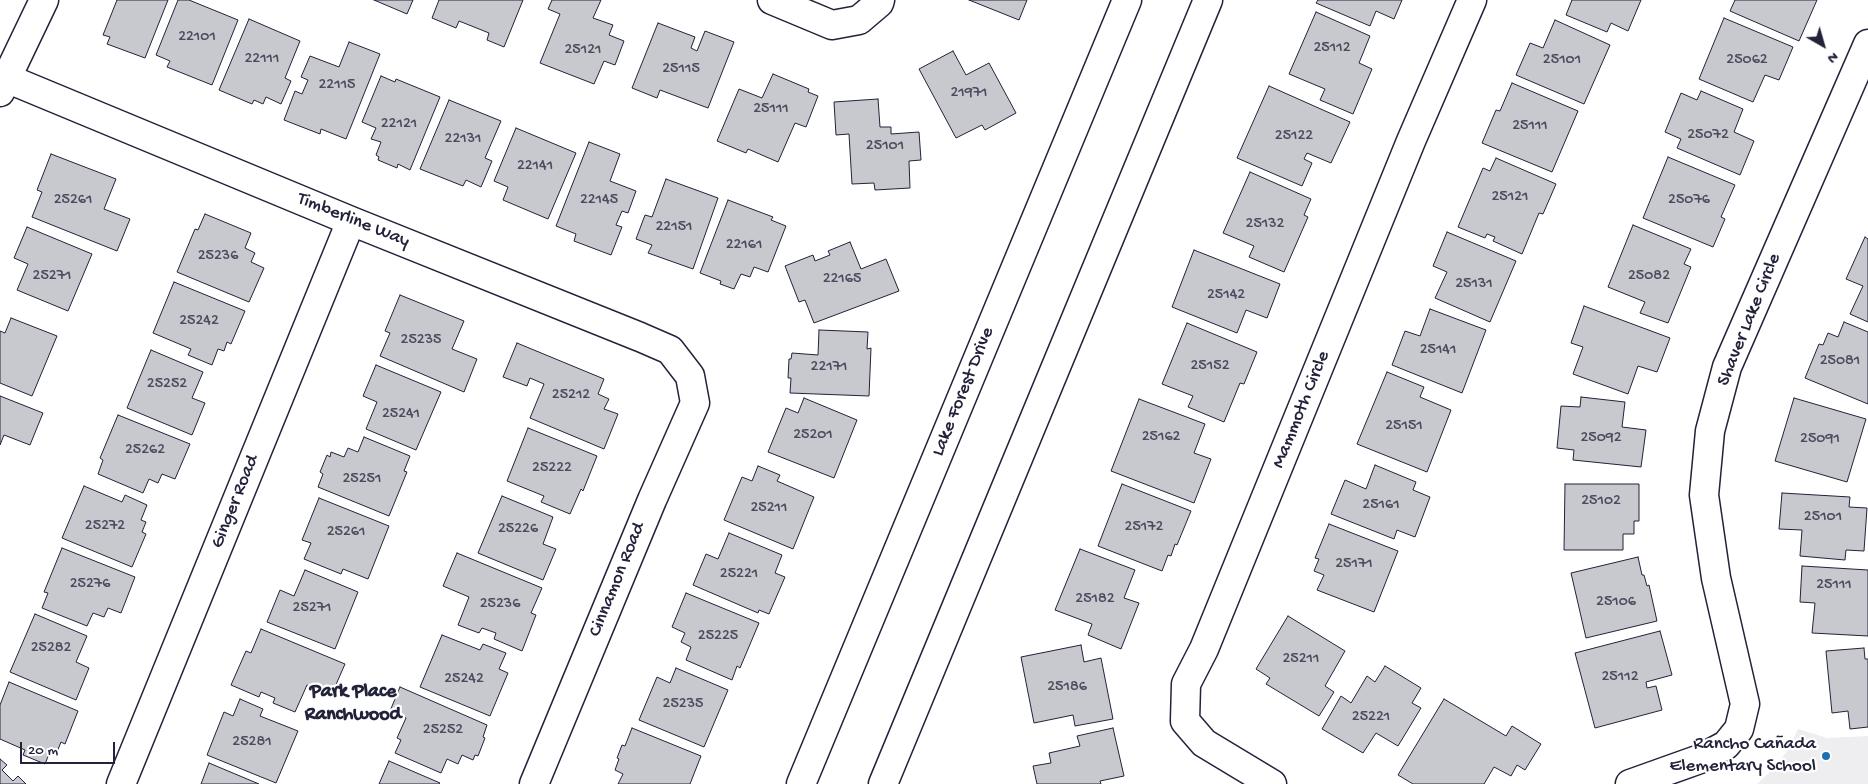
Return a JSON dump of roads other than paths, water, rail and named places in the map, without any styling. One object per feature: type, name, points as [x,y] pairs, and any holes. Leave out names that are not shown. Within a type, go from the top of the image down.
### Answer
[{"type":"street","points":[[3,85],[44,0]]},
{"type":"street","points":[[772,0],[832,25],[859,20],[880,0]]},
{"type":"street","name":"Lake Forest Drive","points":[[801,784],[1127,0]]},
{"type":"street","points":[[883,784],[1208,0]]},
{"type":"street","name":"Mammoth Circle","points":[[1272,784],[1204,743],[1185,721],[1186,684],[1204,649],[1411,141],[1472,0]]},
{"type":"street","name":"Shaver Lake Circle","points":[[1630,784],[1700,759],[1726,745],[1739,729],[1745,704],[1716,578],[1704,496],[1710,431],[1727,367],[1868,44]]},
{"type":"street","name":"Timberline Way","points":[[3,85],[351,221],[670,350],[690,376]]},
{"type":"street","name":"Ginger Road","points":[[121,784],[351,221]]},
{"type":"street","name":"Cinnamon Road","points":[[534,784],[652,500],[695,403],[690,376]]},
{"type":"place","name":"Rancho Cañada Elementary School","points":[[1826,756]]},
{"type":"district","name":"Park Place Ranchwood","points":[[353,704]]}]
